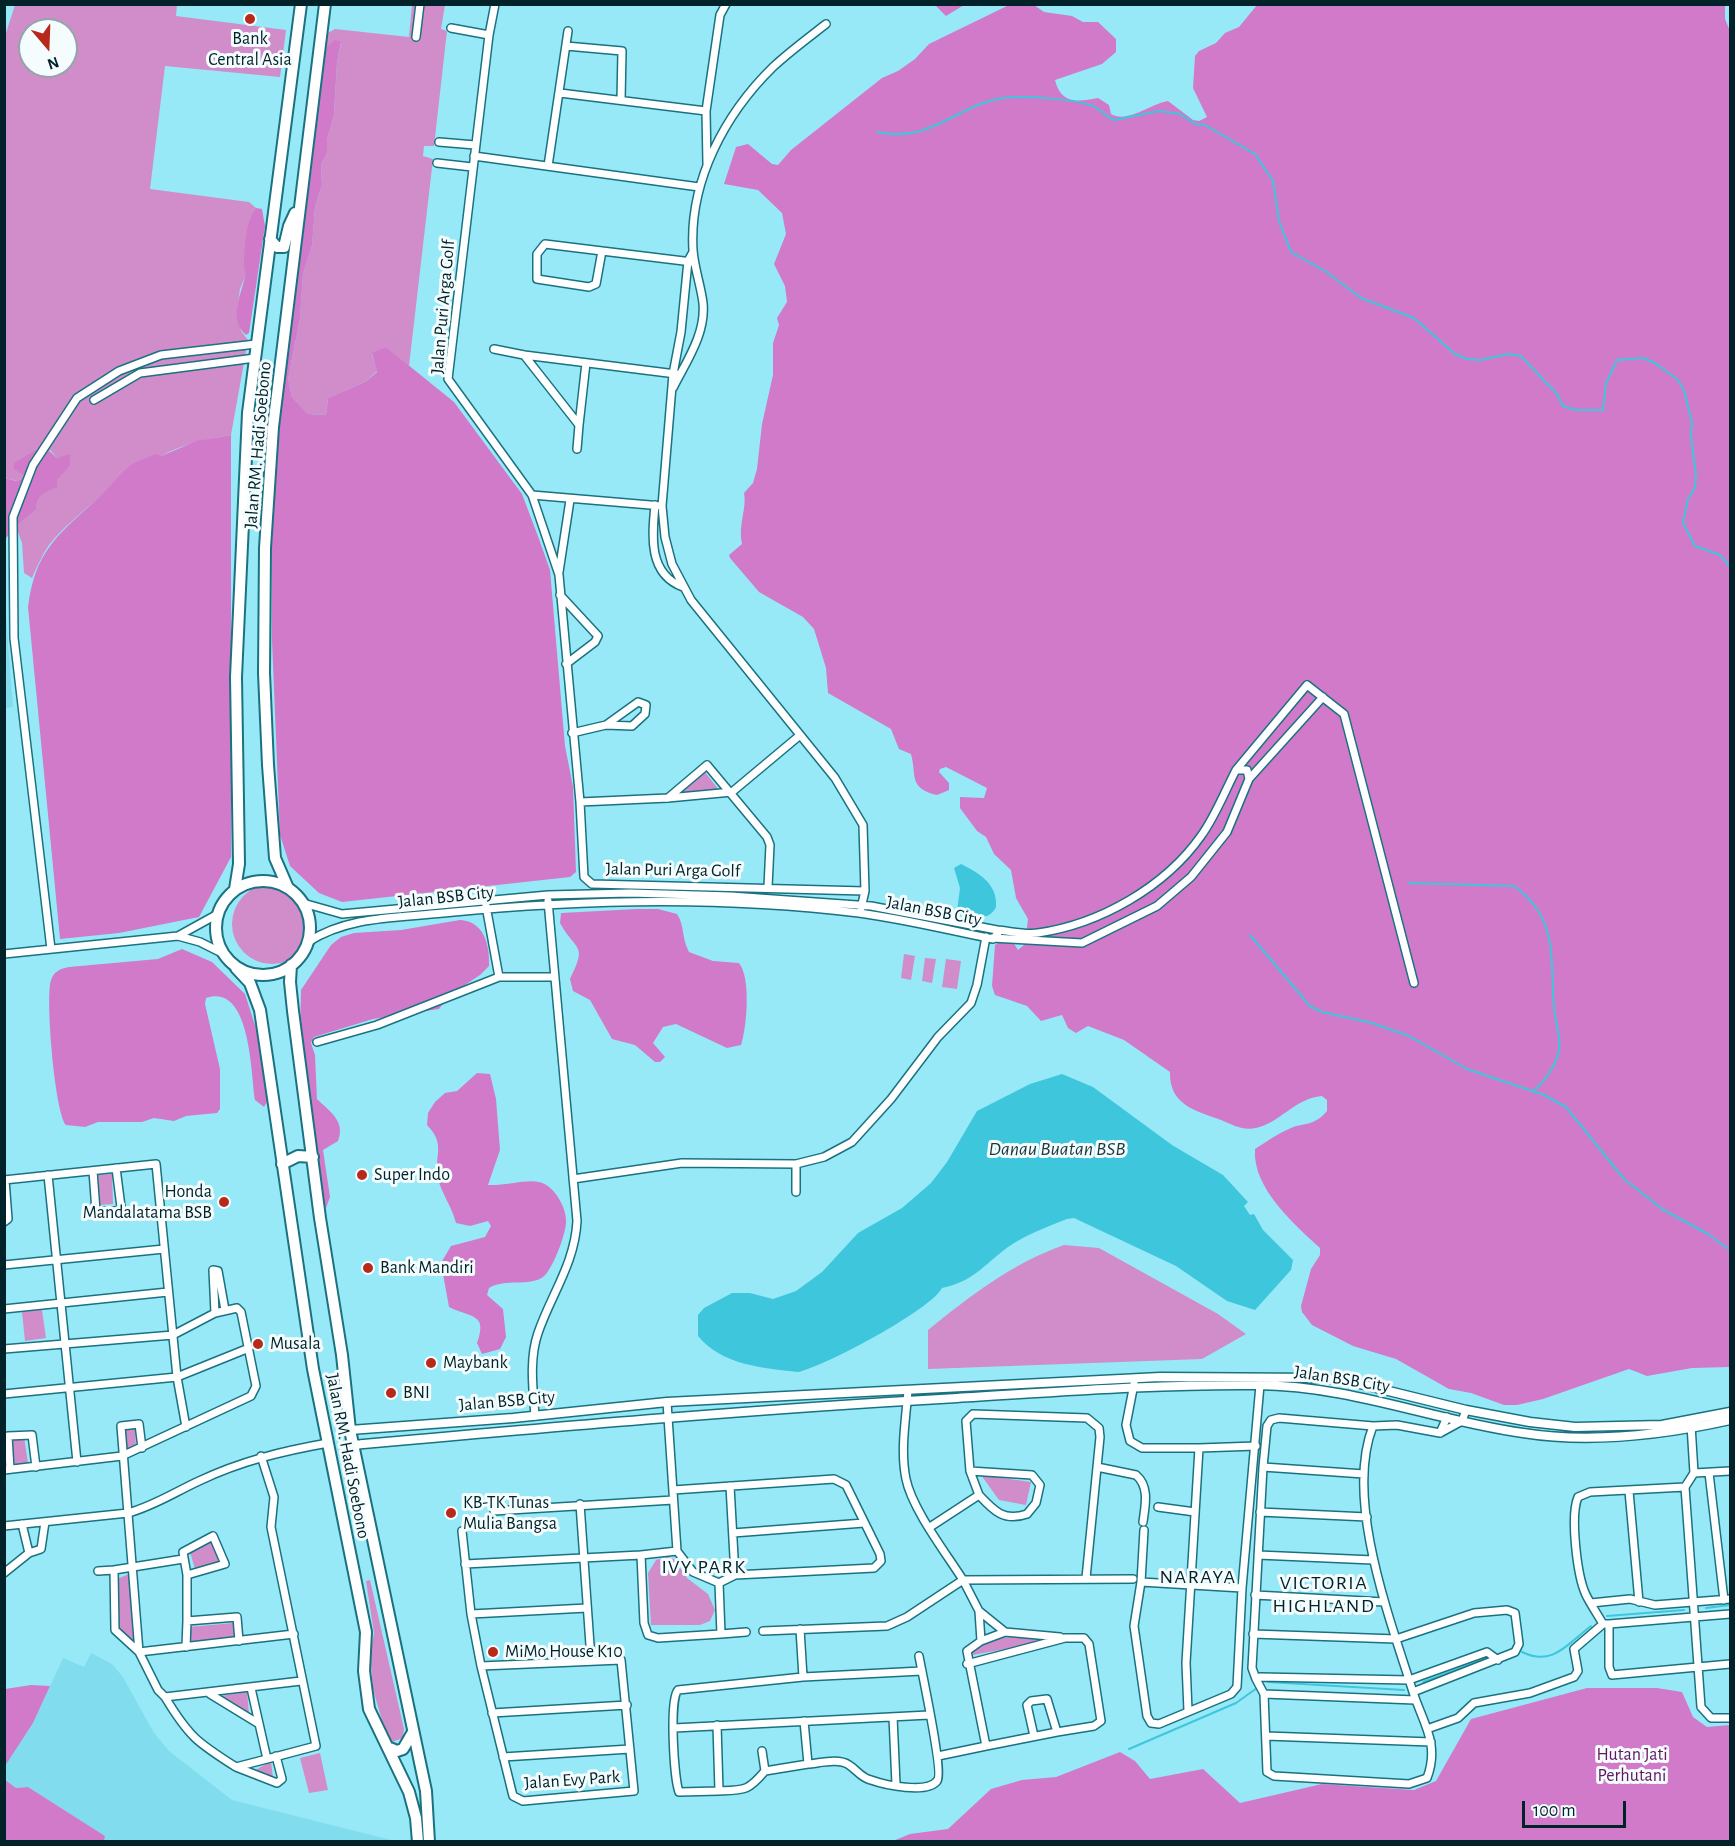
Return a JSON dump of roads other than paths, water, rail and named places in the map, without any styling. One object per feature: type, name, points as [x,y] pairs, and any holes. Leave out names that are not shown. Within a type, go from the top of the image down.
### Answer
[{"type":"main road","name":"Jalan RM. Hadi Soebono","points":[[301,4],[248,413],[236,677],[239,864],[235,889],[225,899],[216,915],[215,935],[224,954],[250,983],[260,1010],[313,1370],[366,1632],[364,1671],[369,1709],[377,1728],[390,1748],[409,1792],[416,1818],[418,1842]]},
{"type":"main road","name":"Jalan RM. Hadi Soebono","points":[[303,903],[288,888],[275,858],[264,674],[265,548],[273,427],[325,4]]},
{"type":"main road","points":[[270,239],[277,247],[284,247],[289,226],[298,211]]},
{"type":"main road","points":[[235,889],[248,883],[261,881],[275,882],[288,888]]},
{"type":"main road","points":[[236,968],[250,974],[264,975],[278,972],[291,965],[308,942],[309,919],[303,903]]},
{"type":"main road","name":"Jalan RM. Hadi Soebono","points":[[291,965],[293,1011],[342,1354],[350,1430],[426,1791],[429,1842]]},
{"type":"main road","points":[[282,1164],[298,1156],[313,1157]]},
{"type":"main road","points":[[390,1748],[397,1751],[403,1749],[413,1732]]},
{"type":"street","points":[[416,38],[420,4]]},
{"type":"street","name":"Jalan Puri Arga Golf","points":[[495,4],[472,167],[448,379],[532,495],[559,575]]},
{"type":"street","points":[[707,168],[706,111],[720,15],[718,4]]},
{"type":"street","points":[[720,15],[726,4]]},
{"type":"street","points":[[683,587],[668,578],[655,558],[652,540],[659,506],[672,390],[692,262],[699,187],[720,137],[744,98],[774,66],[826,24]]},
{"type":"street","points":[[451,28],[489,35]]},
{"type":"street","points":[[548,166],[568,31]]},
{"type":"street","points":[[566,46],[622,51],[621,100]]},
{"type":"street","points":[[560,93],[706,111]]},
{"type":"street","points":[[439,142],[475,146]]},
{"type":"street","points":[[474,156],[699,187]]},
{"type":"street","points":[[437,163],[472,167]]},
{"type":"street","points":[[602,250],[596,284],[593,286],[542,282],[535,276],[537,254],[545,244],[602,250],[692,262]]},
{"type":"street","points":[[676,374],[703,321],[703,303],[692,262]]},
{"type":"street","points":[[51,949],[14,638],[15,594],[11,538],[13,517],[21,491],[46,443],[77,398],[120,371],[161,355],[256,344]]},
{"type":"street","points":[[494,349],[524,355],[676,374]]},
{"type":"street","points":[[524,355],[579,425]]},
{"type":"street","points":[[120,371],[140,374],[255,358]]},
{"type":"street","points":[[577,449],[586,363]]},
{"type":"street","points":[[94,400],[140,374]]},
{"type":"street","points":[[532,495],[659,506]]},
{"type":"street","name":"Jalan Puri Arga Golf","points":[[570,500],[559,575],[580,802],[582,870],[585,879],[592,884],[865,891]]},
{"type":"street","points":[[659,506],[670,555],[683,587],[799,736],[835,778],[859,816],[864,834],[865,891],[859,913]]},
{"type":"street","points":[[560,594],[598,636],[595,642],[566,664]]},
{"type":"street","points":[[997,930],[1036,933],[1080,922],[1122,904],[1165,875],[1202,836],[1236,770],[1307,685],[1344,714],[1414,983]]},
{"type":"street","points":[[573,1179],[682,1163],[796,1164],[824,1157],[852,1142],[891,1099],[938,1037],[971,1003],[990,938],[1082,944],[1157,906],[1191,877],[1227,832],[1249,779],[1323,697]]},
{"type":"street","points":[[572,733],[606,725],[632,726],[645,714],[646,705],[635,703],[606,725]]},
{"type":"street","points":[[580,802],[732,792],[799,736]]},
{"type":"street","points":[[668,798],[705,765],[732,792],[767,837],[770,845],[768,887]]},
{"type":"street","points":[[1236,770],[1247,770],[1249,779]]},
{"type":"street","points":[[844,912],[853,889],[863,879]]},
{"type":"street","name":"Jalan BSB City","points":[[303,903],[342,914],[485,905],[711,903],[859,913],[990,938],[998,936],[997,930],[861,905],[710,895],[630,893],[548,895],[485,905],[338,926],[308,942]]},
{"type":"street","points":[[535,1416],[533,1353],[576,1241],[577,1221],[548,895]]},
{"type":"street","points":[[485,905],[499,977]]},
{"type":"street","points":[[178,936],[216,915]]},
{"type":"street","points":[[4,954],[178,936],[200,942],[224,954]]},
{"type":"street","points":[[317,1042],[368,1028],[499,977],[554,977]]},
{"type":"street","points":[[4,1222],[8,1219],[5,1180],[156,1164],[177,1377],[186,1427]]},
{"type":"street","points":[[796,1164],[796,1192]]},
{"type":"street","points":[[93,1171],[96,1211],[119,1211],[121,1207],[116,1168]]},
{"type":"street","points":[[48,1175],[77,1462]]},
{"type":"street","points":[[4,1265],[164,1249]]},
{"type":"street","points":[[215,1313],[213,1270],[218,1271],[225,1310]]},
{"type":"street","points":[[4,1309],[168,1292]]},
{"type":"street","points":[[4,1349],[173,1335],[215,1313],[237,1308],[241,1311],[256,1386],[254,1394],[122,1456],[36,1467],[7,1470],[8,1436],[32,1436],[36,1467]]},
{"type":"street","points":[[4,1394],[177,1377],[249,1348]]},
{"type":"street","name":"Jalan BSB City","points":[[350,1430],[535,1416],[667,1402],[908,1390],[1321,1378],[1352,1382],[1466,1410],[1530,1422],[1575,1427],[1691,1425],[1731,1412]]},
{"type":"street","points":[[1134,1383],[1126,1430],[1135,1445],[1199,1448],[1256,1446]]},
{"type":"street","name":"Jalan BSB City","points":[[353,1445],[668,1416],[907,1401],[1134,1383],[1308,1387],[1343,1392],[1447,1418],[1525,1434],[1568,1437],[1626,1436],[1731,1420]]},
{"type":"street","points":[[1097,1467],[1136,1475],[1141,1479],[1145,1491],[1140,1582],[1134,1626],[1147,1716],[1150,1723],[1159,1724],[1231,1694],[1237,1687],[1242,1588],[1260,1385]]},
{"type":"street","points":[[908,1390],[904,1428],[906,1478],[913,1499],[963,1580],[979,1611],[981,1641]]},
{"type":"street","points":[[667,1402],[677,1551],[693,1572],[719,1583],[735,1575],[874,1568],[881,1561],[880,1554],[846,1485],[834,1479],[673,1490]]},
{"type":"street","points":[[1373,1426],[1364,1453],[1364,1474],[1373,1560],[1415,1700],[1431,1742],[1433,1756],[1426,1778],[1409,1784],[1269,1775],[1266,1768],[1266,1736],[1263,1727],[1264,1694],[1252,1668],[1267,1426],[1271,1420],[1279,1418],[1373,1426],[1397,1425],[1440,1433],[1462,1421],[1466,1410]]},
{"type":"street","points":[[970,1471],[1032,1475],[1040,1485],[1033,1510],[1019,1517],[1001,1516],[979,1495],[970,1471],[966,1421],[973,1414],[981,1412],[1087,1418],[1099,1428],[1086,1578]]},
{"type":"street","points":[[1440,1433],[1447,1418]]},
{"type":"street","points":[[461,1422],[462,1435]]},
{"type":"street","points":[[142,1448],[140,1424],[121,1426],[140,1652],[158,1690],[165,1697],[185,1730],[198,1743],[236,1767],[278,1783],[282,1779],[276,1756]]},
{"type":"street","points":[[1691,1425],[1694,1473],[1684,1487],[1703,1712],[1711,1718],[1731,1718]]},
{"type":"street","points":[[4,1526],[128,1513],[143,1509],[200,1480],[261,1456],[328,1443]]},
{"type":"street","points":[[1188,1711],[1186,1664],[1199,1448]]},
{"type":"street","points":[[236,1767],[317,1745],[301,1681],[294,1634],[270,1527],[274,1497],[261,1456]]},
{"type":"street","points":[[1263,1467],[1364,1474]]},
{"type":"street","points":[[1694,1473],[1731,1471]]},
{"type":"street","points":[[1591,1603],[1613,1599],[1654,1605],[1728,1600],[1709,1473]]},
{"type":"street","points":[[730,1486],[735,1575]]},
{"type":"street","points":[[1684,1487],[1582,1494],[1574,1507],[1582,1582],[1591,1603],[1606,1624],[1609,1667],[1612,1675],[1731,1664]]},
{"type":"street","points":[[1629,1491],[1639,1602]]},
{"type":"street","points":[[930,1527],[979,1495]]},
{"type":"street","points":[[494,1511],[673,1500]]},
{"type":"street","points":[[580,1504],[591,1659]]},
{"type":"street","points":[[1158,1507],[1195,1512]]},
{"type":"street","points":[[1260,1512],[1367,1517]]},
{"type":"street","points":[[4,1573],[29,1553],[42,1546],[45,1522]]},
{"type":"street","points":[[733,1533],[864,1523]]},
{"type":"street","points":[[22,1524],[29,1553]]},
{"type":"street","name":"Jalan Evy Park","points":[[462,1531],[471,1614],[481,1666],[513,1796],[523,1801],[634,1791],[622,1660],[591,1659],[481,1666]]},
{"type":"street","points":[[186,1647],[187,1575],[183,1559],[184,1550],[213,1536],[225,1561],[223,1566],[187,1575]]},
{"type":"street","points":[[465,1563],[641,1555],[677,1551]]},
{"type":"street","points":[[641,1555],[644,1623],[648,1635],[658,1638],[746,1632]]},
{"type":"street","points":[[1258,1555],[1373,1560]]},
{"type":"street","points":[[98,1571],[183,1559]]},
{"type":"street","points":[[114,1570],[115,1630],[140,1652],[294,1634]]},
{"type":"street","points":[[763,1631],[887,1626],[907,1617],[963,1580],[1133,1579]]},
{"type":"street","points":[[1140,1582],[1242,1588]]},
{"type":"street","points":[[719,1583],[721,1634]]},
{"type":"street","points":[[1256,1595],[1384,1602]]},
{"type":"street","points":[[471,1614],[587,1608]]},
{"type":"street","points":[[1253,1634],[1396,1640],[1474,1613],[1513,1610],[1518,1649],[1498,1660],[1413,1692]]},
{"type":"street","points":[[979,1611],[1005,1632]]},
{"type":"street","points":[[1427,1729],[1458,1718],[1474,1703],[1530,1693],[1574,1677],[1578,1671],[1574,1649],[1606,1624],[1731,1614]]},
{"type":"street","points":[[187,1621],[237,1617],[240,1641]]},
{"type":"street","points":[[800,1629],[803,1677]]},
{"type":"street","points":[[938,1756],[1094,1726],[1102,1719],[1089,1644],[1084,1638],[1005,1632],[969,1648],[968,1664],[986,1746]]},
{"type":"street","points":[[968,1664],[1065,1638]]},
{"type":"street","points":[[1256,1679],[1263,1676],[1409,1680],[1487,1652],[1498,1660]]},
{"type":"street","points":[[919,1656],[922,1671],[929,1715],[938,1756],[940,1774],[934,1784],[917,1788],[868,1779],[844,1762],[808,1764],[765,1771],[752,1787],[680,1792],[674,1728],[674,1695],[678,1690],[803,1677],[922,1671]]},
{"type":"street","points":[[165,1697],[301,1681]]},
{"type":"street","points":[[251,1688],[267,1759]]},
{"type":"street","points":[[209,1693],[259,1724]]},
{"type":"street","points":[[1264,1694],[1415,1700]]},
{"type":"street","points":[[1034,1736],[1026,1706],[1030,1701],[1049,1700],[1057,1732]]},
{"type":"street","points":[[492,1713],[627,1705]]},
{"type":"street","points":[[674,1728],[929,1715]]},
{"type":"street","points":[[893,1717],[896,1784]]},
{"type":"street","points":[[804,1721],[808,1764]]},
{"type":"street","points":[[717,1725],[719,1791]]},
{"type":"street","points":[[1266,1736],[1431,1742]]},
{"type":"street","name":"Jalan Evy Park","points":[[503,1756],[630,1749]]},
{"type":"street","points":[[762,1751],[765,1771]]},
{"type":"water","points":[[961,864],[981,875],[991,886],[996,899],[996,907],[988,915],[972,918],[957,911],[960,888],[954,868]]},
{"type":"water","name":"Danau Buatan BSB","points":[[1062,1074],[1093,1087],[1172,1145],[1223,1175],[1248,1202],[1244,1206],[1250,1215],[1254,1214],[1263,1230],[1293,1260],[1291,1270],[1255,1310],[1227,1301],[1176,1266],[1074,1218],[1036,1231],[1008,1247],[961,1282],[942,1288],[919,1309],[899,1322],[852,1349],[811,1368],[798,1372],[744,1363],[719,1353],[698,1336],[698,1315],[704,1308],[732,1293],[750,1293],[773,1299],[796,1291],[822,1272],[858,1233],[902,1208],[931,1183],[947,1162],[977,1111],[1030,1084]]},
{"type":"waterway","points":[[877,132],[913,133],[986,102],[1012,97],[1050,98],[1087,104],[1114,120],[1159,111],[1180,114],[1195,124],[1205,125],[1255,154],[1273,181],[1279,221],[1291,252],[1325,271],[1361,298],[1414,318],[1455,354],[1467,359],[1480,360],[1509,354],[1521,356],[1557,394],[1563,406],[1575,410],[1603,410],[1606,383],[1617,360],[1643,358],[1655,363],[1677,379],[1684,390],[1692,423],[1691,437],[1696,475],[1695,488],[1688,499],[1683,523],[1695,546],[1720,555],[1730,567]]},
{"type":"waterway","points":[[1409,883],[1514,886],[1539,912],[1549,941],[1559,1044],[1558,1055],[1553,1067],[1533,1092]]},
{"type":"waterway","points":[[1250,935],[1310,1006],[1322,1012],[1372,1023],[1409,1036],[1467,1069],[1544,1095],[1566,1107],[1624,1179],[1662,1209],[1708,1234],[1730,1250]]},
{"type":"waterway","points":[[1706,1608],[1730,1605]]},
{"type":"waterway","points":[[1607,1616],[1684,1610]]},
{"type":"waterway","points":[[1522,1652],[1542,1657],[1551,1655],[1567,1646],[1591,1626]]},
{"type":"waterway","points":[[1423,1682],[1487,1658]]},
{"type":"waterway","points":[[1268,1682],[1404,1690]]},
{"type":"waterway","points":[[1129,1749],[1236,1703],[1257,1688]]},
{"type":"place","name":"Bank Central Asia","points":[[250,19]]},
{"type":"place","name":"Super Indo","points":[[362,1175]]},
{"type":"place","name":"Honda Mandalatama BSB","points":[[224,1202]]},
{"type":"place","name":"Bank Mandiri","points":[[368,1268]]},
{"type":"place","name":"Musala","points":[[258,1344]]},
{"type":"place","name":"Maybank","points":[[431,1363]]},
{"type":"place","name":"BNI","points":[[391,1393]]},
{"type":"place","name":"KB-TK Tunas Mulia Bangsa","points":[[451,1513]]},
{"type":"place","name":"MiMo House K10","points":[[493,1652]]},
{"type":"district","name":"IVY PARK","points":[[704,1567]]},
{"type":"district","name":"NARAYA","points":[[1198,1577]]},
{"type":"district","name":"VICTORIA HIGHLAND","points":[[1324,1594]]},
{"type":"park label","name":"Hutan Jati Perhutani","points":[[1632,1765]]}]
